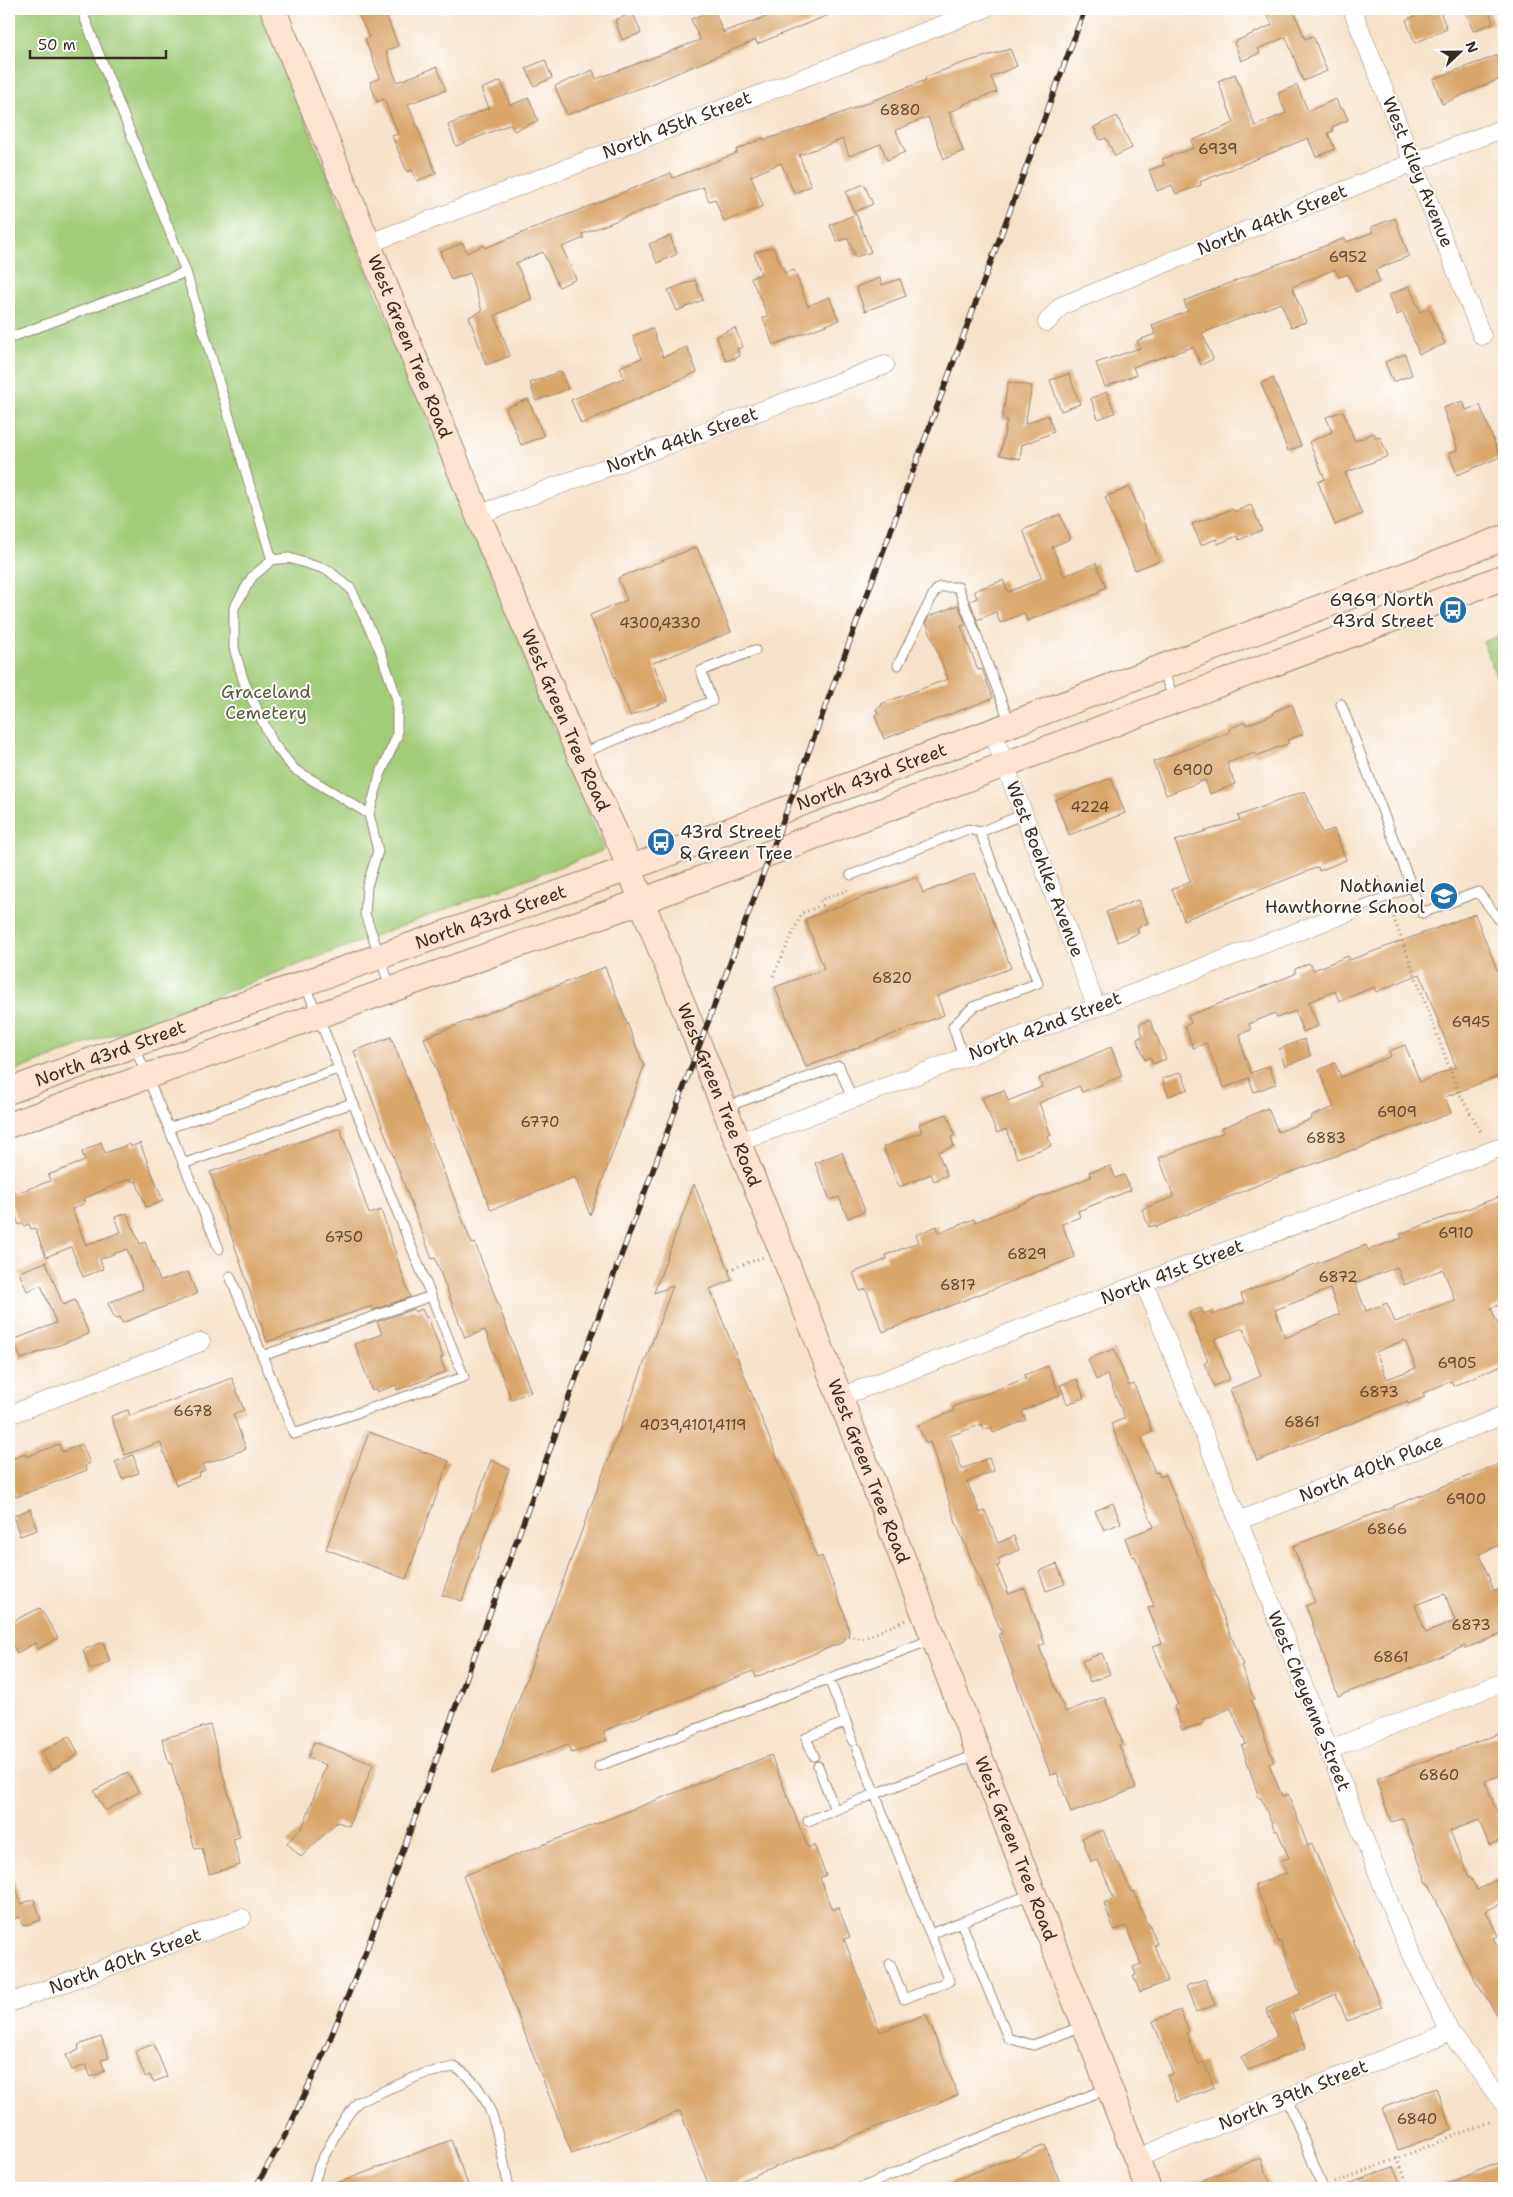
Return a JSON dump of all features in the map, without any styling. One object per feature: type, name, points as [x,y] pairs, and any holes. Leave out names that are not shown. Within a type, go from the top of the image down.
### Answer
[{"type":"main road","name":"West Green Tree Road","points":[[273,9],[370,243],[478,515],[630,868],[840,1397],[1148,2188]]},
{"type":"main road","name":"North 43rd Street","points":[[9,1091],[630,868],[1504,538]]},
{"type":"main road","name":"North 43rd Street","points":[[9,1125],[642,901],[1504,577]]},
{"type":"street","name":"North 45th Street","points":[[370,243],[984,9]]},
{"type":"street","name":"West Kiley Avenue","points":[[1352,9],[1482,336]]},
{"type":"street","name":"North 44th Street","points":[[1047,322],[1061,306],[1414,162],[1504,128]]},
{"type":"street","name":"North 44th Street","points":[[478,515],[885,365]]},
{"type":"street","name":"West Boehlke Avenue","points":[[1002,729],[1005,764],[1096,1006]]},
{"type":"street","name":"North 42nd Street","points":[[739,1142],[1352,911]]},
{"type":"street","name":"North 41st Street","points":[[840,1397],[1504,1146]]},
{"type":"street","name":"West Cheyenne Street","points":[[1144,1282],[1403,1936],[1450,2032],[1504,2104]]},
{"type":"street","points":[[9,1415],[201,1342]]},
{"type":"street","name":"North 40th Place","points":[[1238,1521],[1504,1415]]},
{"type":"street","points":[[1328,1750],[1504,1682]]},
{"type":"street","name":"North 40th Street","points":[[9,2003],[242,1918]]},
{"type":"street","name":"North 39th Street","points":[[1137,2158],[1450,2032]]},
{"type":"lane","points":[[81,9],[186,272],[272,560]]},
{"type":"lane","points":[[9,338],[186,272]]},
{"type":"lane","points":[[369,814],[294,768],[273,743],[244,682],[234,648],[234,608],[252,577],[272,560],[289,558],[328,570],[350,589],[380,650],[397,699],[397,736],[380,775],[369,814],[378,851],[367,886],[365,914],[392,990]]},
{"type":"lane","points":[[898,665],[934,593],[940,587],[958,588],[1002,729]]},
{"type":"lane","points":[[580,754],[712,701],[701,671],[755,650]]},
{"type":"lane","points":[[1162,668],[1174,700]]},
{"type":"lane","points":[[1341,704],[1422,913],[1478,892],[1504,926]]},
{"type":"lane","points":[[851,875],[968,830],[980,832],[1024,814]]},
{"type":"lane","points":[[963,1057],[953,1026],[973,1007],[1038,983],[980,832]]},
{"type":"lane","points":[[1352,911],[1412,886]]},
{"type":"lane","points":[[230,1276],[294,1434],[464,1377],[316,1016],[305,984]]},
{"type":"lane","points":[[134,1045],[219,1249]]},
{"type":"lane","points":[[725,1107],[839,1066],[852,1099]]},
{"type":"lane","points":[[169,1128],[338,1069]]},
{"type":"lane","points":[[183,1164],[352,1103]]},
{"type":"lane","points":[[262,1356],[431,1296]]},
{"type":"lane","points":[[599,1766],[933,1639]]},
{"type":"lane","points":[[829,1679],[949,1981],[904,1998],[890,1964]]},
{"type":"lane","points":[[814,1756],[806,1738],[846,1722]]},
{"type":"lane","points":[[808,1821],[978,1754]]},
{"type":"lane","points":[[818,1766],[835,1810]]},
{"type":"lane","points":[[930,1934],[1033,1893]]},
{"type":"lane","points":[[961,1922],[1008,2038],[1033,2045],[1085,2025]]},
{"type":"lane","points":[[313,2188],[319,2166],[341,2124],[358,2102],[423,2074],[454,2067],[468,2074],[486,2098],[509,2188]]},
{"type":"lane","points":[[861,2188],[960,2145],[1110,2088]]},
{"type":"lane","points":[[1287,2098],[1322,2188]]},
{"type":"path","points":[[1500,340],[1504,350]]},
{"type":"path","points":[[824,912],[820,900],[848,890],[851,875]]},
{"type":"path","points":[[1379,877],[1458,1091],[1481,1132]]},
{"type":"path","points":[[773,976],[802,913],[822,905]]},
{"type":"path","points":[[1500,1076],[1504,1089]]},
{"type":"path","points":[[729,1270],[782,1250]]},
{"type":"path","points":[[848,1636],[862,1639],[923,1614]]},
{"type":"path","points":[[1322,2188],[1492,2121]]},
{"type":"path","points":[[1397,2158],[1409,2188]]},
{"type":"green space","name":"Graceland Cemetery","points":[[9,9],[260,9],[604,850],[9,1073]]},
{"type":"green space","points":[[1504,634],[1504,673],[1496,676],[1483,642]]},
{"type":"building","points":[[356,9],[384,9],[398,46],[386,51],[397,82],[437,67],[446,90],[408,104],[436,173],[417,181],[412,170],[407,172],[392,136],[398,134],[384,99],[377,102],[370,82],[380,78],[365,39],[369,37]]},
{"type":"building","points":[[788,9],[843,9],[757,44],[756,40],[651,84],[567,115],[555,86],[593,70],[596,79],[700,40],[691,19],[714,10],[723,32]]},
{"type":"building","points":[[1265,9],[1293,9],[1305,39],[1313,36],[1327,71],[1303,81],[1286,37],[1258,49],[1260,53],[1241,61],[1234,42],[1272,25]]},
{"type":"building","points":[[1432,9],[1439,9],[1447,29],[1415,43],[1406,20]]},
{"type":"building","points":[[1465,9],[1488,9],[1493,23],[1473,31]]},
{"type":"building","points":[[633,13],[641,33],[622,40],[615,20]]},
{"type":"building","points":[[1010,49],[1017,66],[991,77],[997,92],[964,104],[964,106],[949,112],[963,151],[944,159],[928,117],[896,130],[905,152],[887,160],[881,144],[849,156],[843,139],[799,155],[811,186],[794,193],[781,163],[751,176],[763,206],[724,222],[715,199],[709,201],[703,187],[582,234],[584,238],[562,247],[576,279],[559,287],[543,252],[516,263],[532,299],[495,315],[510,356],[486,365],[469,317],[482,311],[470,273],[451,280],[440,252],[463,243],[467,253],[484,245],[485,248],[671,173],[673,178],[737,153],[736,150],[763,138],[764,140],[813,124],[926,80],[925,77]]},
{"type":"building","points":[[1504,53],[1504,77],[1442,104],[1433,79]]},
{"type":"building","points":[[545,60],[552,78],[534,86],[526,68]]},
{"type":"building","points":[[1235,74],[1255,126],[1286,113],[1278,93],[1297,85],[1308,111],[1336,99],[1340,109],[1343,108],[1348,120],[1332,127],[1333,131],[1328,133],[1335,149],[1316,157],[1308,138],[1200,182],[1201,185],[1176,194],[1172,185],[1157,191],[1149,170],[1164,165],[1162,159],[1194,148],[1191,141],[1234,123],[1218,81]]},
{"type":"building","points":[[501,81],[510,105],[529,98],[538,121],[514,131],[511,124],[456,146],[448,125],[489,108],[481,89]]},
{"type":"building","points":[[1117,116],[1132,148],[1115,156],[1106,138],[1100,140],[1094,127]]},
{"type":"building","points":[[864,184],[873,204],[854,212],[846,192]]},
{"type":"building","points":[[856,214],[871,252],[855,257],[848,238],[837,242],[830,225]]},
{"type":"building","points":[[1395,218],[1409,256],[1375,270],[1380,282],[1356,292],[1348,274],[1339,277],[1335,269],[1292,287],[1306,322],[1291,327],[1281,303],[1202,333],[1213,359],[1201,365],[1193,347],[1133,367],[1136,375],[1105,387],[1096,363],[1140,348],[1137,341],[1155,334],[1152,325],[1188,311],[1184,301],[1345,238],[1347,242],[1373,232],[1371,227]]},
{"type":"building","points":[[670,236],[677,254],[657,263],[649,244]]},
{"type":"building","points":[[773,247],[785,273],[794,270],[808,306],[829,297],[839,320],[773,345],[763,318],[768,316],[751,278],[761,274],[754,253]]},
{"type":"building","points":[[880,278],[882,285],[900,279],[906,296],[865,311],[856,287]]},
{"type":"building","points":[[695,280],[703,300],[677,311],[668,290]]},
{"type":"building","points":[[1409,286],[1420,312],[1429,308],[1445,344],[1419,354],[1403,312],[1397,315],[1389,295]]},
{"type":"building","points":[[652,328],[663,357],[687,347],[697,372],[581,424],[571,400],[624,378],[620,367],[642,358],[633,336]]},
{"type":"building","points":[[735,328],[743,347],[737,349],[740,356],[726,361],[716,336]]},
{"type":"building","points":[[1405,354],[1412,375],[1393,382],[1385,362]]},
{"type":"building","points":[[561,371],[568,389],[536,401],[530,383]]},
{"type":"building","points":[[1069,374],[1080,404],[1061,411],[1050,380]]},
{"type":"building","points":[[1273,378],[1301,446],[1288,451],[1261,383]]},
{"type":"building","points":[[1008,382],[1032,386],[1025,424],[1048,415],[1054,432],[1022,445],[1020,459],[1000,455],[1007,420],[1002,419]]},
{"type":"building","points":[[1107,392],[1115,413],[1098,419],[1091,398]]},
{"type":"building","points":[[528,399],[544,436],[521,445],[506,408]]},
{"type":"building","points":[[1463,401],[1466,410],[1480,405],[1500,457],[1457,475],[1449,453],[1457,450],[1457,447],[1443,408]]},
{"type":"building","points":[[1343,411],[1355,441],[1374,433],[1376,438],[1380,437],[1388,456],[1345,473],[1362,514],[1335,525],[1318,482],[1325,479],[1309,442],[1332,432],[1326,417]]},
{"type":"building","points":[[1130,487],[1159,561],[1135,570],[1105,497]]},
{"type":"building","points":[[1251,505],[1262,530],[1239,540],[1237,536],[1218,544],[1216,539],[1201,545],[1192,524],[1233,509],[1234,512]]},
{"type":"building","points":[[1060,514],[1070,539],[1052,547],[1064,576],[1096,563],[1106,587],[1098,591],[1099,593],[1027,621],[1024,613],[1000,623],[996,612],[977,620],[970,601],[977,598],[974,591],[1003,580],[1008,592],[1042,578],[1023,530]]},
{"type":"building","points":[[697,547],[731,632],[653,663],[668,701],[630,716],[590,615],[627,600],[618,578]]},
{"type":"building","points":[[958,605],[966,625],[961,626],[978,670],[982,669],[993,698],[884,739],[875,715],[878,714],[876,709],[882,706],[881,704],[948,679],[926,622],[930,616]]},
{"type":"building","points":[[1292,704],[1303,734],[1287,740],[1289,743],[1256,756],[1254,753],[1227,763],[1235,784],[1210,794],[1205,780],[1166,795],[1153,762],[1230,732],[1229,729],[1245,722],[1247,725],[1274,714],[1273,712]]},
{"type":"building","points":[[1111,778],[1125,813],[1069,835],[1055,800]]},
{"type":"building","points":[[1305,791],[1322,833],[1334,829],[1346,860],[1319,871],[1318,867],[1184,920],[1172,889],[1191,882],[1175,841],[1240,820],[1238,816]]},
{"type":"building","points":[[975,873],[1011,968],[937,996],[944,1015],[806,1067],[775,987],[824,969],[805,919],[917,877],[923,893]]},
{"type":"building","points":[[1138,900],[1148,923],[1137,928],[1139,933],[1118,942],[1106,912]]},
{"type":"building","points":[[1475,914],[1497,970],[1504,967],[1504,1074],[1445,1097],[1451,1113],[1275,1178],[1156,1227],[1155,1225],[1149,1227],[1142,1209],[1174,1197],[1159,1158],[1224,1132],[1222,1128],[1268,1108],[1278,1132],[1312,1119],[1311,1116],[1334,1107],[1319,1070],[1335,1063],[1341,1077],[1391,1056],[1389,1051],[1405,1045],[1420,1082],[1456,1067],[1420,974],[1376,992],[1374,987],[1339,1001],[1335,991],[1308,1002],[1318,1026],[1303,1032],[1295,1011],[1277,1018],[1275,1013],[1249,1024],[1251,1030],[1240,1034],[1244,1054],[1251,1073],[1269,1066],[1276,1084],[1254,1092],[1249,1078],[1224,1088],[1206,1043],[1193,1048],[1185,1026],[1191,1023],[1188,1016],[1295,974],[1295,969],[1309,963],[1314,970],[1348,956],[1350,960]]},
{"type":"building","points":[[605,967],[644,1066],[590,1215],[575,1177],[491,1210],[424,1038]]},
{"type":"building","points":[[1150,1020],[1166,1059],[1153,1064],[1150,1057],[1145,1060],[1137,1039],[1143,1036],[1139,1024]]},
{"type":"building","points":[[391,1037],[472,1244],[475,1243],[531,1392],[511,1399],[485,1330],[465,1338],[435,1258],[432,1259],[354,1051]]},
{"type":"building","points":[[1304,1039],[1311,1056],[1285,1066],[1279,1049]]},
{"type":"building","points":[[1111,1047],[1122,1076],[1082,1092],[1079,1086],[1039,1103],[1051,1135],[1048,1136],[1051,1146],[1017,1158],[1006,1129],[997,1133],[982,1098],[1004,1090],[1008,1101],[1042,1087],[1039,1078]]},
{"type":"building","points":[[1181,1072],[1188,1089],[1169,1096],[1162,1079]]},
{"type":"building","points":[[947,1114],[955,1135],[951,1137],[954,1146],[938,1152],[947,1175],[934,1181],[931,1174],[899,1187],[883,1147],[922,1132],[919,1124]]},
{"type":"building","points":[[340,1128],[369,1214],[381,1210],[410,1297],[373,1310],[372,1306],[267,1342],[210,1172]]},
{"type":"building","points":[[101,1142],[105,1153],[130,1144],[131,1147],[140,1143],[163,1201],[146,1207],[136,1181],[132,1182],[131,1178],[83,1199],[85,1203],[72,1209],[86,1245],[121,1232],[115,1217],[127,1213],[140,1244],[145,1242],[160,1281],[188,1272],[197,1294],[122,1323],[120,1317],[115,1319],[108,1303],[143,1289],[127,1249],[100,1259],[103,1269],[83,1277],[71,1247],[46,1257],[35,1228],[31,1229],[29,1224],[24,1226],[23,1223],[19,1225],[10,1200],[12,1199],[11,1195],[50,1181],[48,1175],[85,1161],[82,1152]]},
{"type":"building","points":[[842,1152],[865,1211],[848,1218],[839,1197],[830,1200],[815,1163]]},
{"type":"building","points":[[1111,1166],[1115,1178],[1124,1175],[1131,1190],[1078,1211],[1080,1217],[1062,1224],[1075,1257],[883,1332],[866,1289],[860,1291],[853,1273],[887,1259],[886,1255],[919,1242],[916,1235],[937,1226],[939,1233],[974,1219],[975,1222],[1091,1177],[1089,1172]]},
{"type":"building","points":[[694,1184],[732,1280],[710,1289],[817,1558],[822,1556],[845,1615],[849,1633],[843,1642],[756,1677],[753,1671],[603,1731],[607,1740],[572,1753],[568,1744],[491,1774],[673,1286],[654,1293]]},
{"type":"building","points":[[1499,1197],[1504,1211],[1504,1303],[1491,1308],[1504,1339],[1504,1364],[1453,1386],[1451,1381],[1423,1393],[1425,1397],[1408,1404],[1407,1401],[1257,1461],[1230,1389],[1261,1376],[1243,1328],[1214,1339],[1230,1379],[1214,1386],[1204,1363],[1208,1361],[1189,1312],[1201,1308],[1204,1314],[1211,1311],[1212,1315],[1244,1303],[1241,1294],[1273,1280],[1366,1245],[1368,1250],[1402,1238],[1400,1234]],"holes":[[[1397,1267],[1404,1285],[1443,1269],[1455,1300],[1395,1322],[1387,1303],[1366,1311],[1355,1283]],[[1330,1289],[1340,1314],[1285,1338],[1275,1310]],[[1405,1340],[1416,1368],[1387,1379],[1376,1352]]]},
{"type":"building","points":[[46,1262],[63,1305],[75,1300],[89,1334],[21,1359],[13,1340],[56,1323],[41,1285],[27,1291],[19,1272]]},
{"type":"building","points":[[414,1309],[415,1312],[422,1309],[426,1318],[428,1317],[443,1357],[440,1358],[446,1372],[397,1390],[396,1385],[377,1392],[376,1389],[372,1391],[355,1344],[382,1334],[377,1322]]},
{"type":"building","points":[[1114,1349],[1129,1386],[1134,1384],[1152,1432],[1141,1437],[1155,1473],[1158,1472],[1160,1477],[1166,1475],[1243,1665],[1241,1666],[1254,1699],[1251,1700],[1274,1762],[1269,1764],[1282,1796],[1288,1794],[1308,1846],[1312,1844],[1382,2007],[1347,2021],[1336,1994],[1292,2013],[1306,2048],[1248,2070],[1241,2057],[1277,2036],[1266,2009],[1300,1994],[1281,1942],[1279,1943],[1255,1885],[1287,1873],[1281,1860],[1289,1858],[1261,1798],[1259,1798],[1242,1746],[1246,1744],[1231,1708],[1202,1720],[1204,1723],[1182,1730],[1174,1706],[1178,1705],[1153,1646],[1162,1643],[1148,1608],[1154,1606],[1135,1556],[1132,1557],[1125,1538],[1154,1527],[1111,1424],[1125,1418],[1107,1375],[1096,1380],[1088,1359]]},
{"type":"building","points":[[1048,1366],[1060,1395],[1022,1411],[1026,1420],[993,1433],[991,1427],[984,1430],[982,1424],[950,1436],[962,1469],[989,1458],[994,1471],[967,1482],[980,1513],[985,1511],[998,1543],[1014,1536],[1019,1550],[998,1559],[1000,1565],[997,1566],[1009,1594],[1025,1588],[1045,1644],[1039,1646],[1065,1712],[1104,1697],[1123,1743],[1119,1745],[1136,1788],[1071,1813],[1057,1773],[1051,1775],[1041,1751],[999,1634],[1002,1633],[956,1523],[930,1442],[926,1444],[918,1425],[954,1411],[953,1407],[1026,1378],[1024,1375]]},
{"type":"building","points":[[232,1378],[244,1410],[233,1414],[246,1449],[202,1465],[205,1470],[199,1473],[200,1476],[176,1485],[160,1442],[125,1455],[111,1416],[128,1410],[130,1416]]},
{"type":"building","points":[[1077,1379],[1084,1398],[1067,1404],[1060,1385]]},
{"type":"building","points":[[369,1432],[449,1461],[406,1579],[326,1549]]},
{"type":"building","points":[[59,1444],[62,1452],[82,1444],[90,1463],[85,1466],[87,1470],[16,1497],[9,1477],[9,1460],[25,1454],[26,1457]]},
{"type":"building","points":[[133,1455],[139,1473],[122,1479],[115,1462]]},
{"type":"building","points":[[491,1460],[509,1469],[462,1601],[442,1595]]},
{"type":"building","points":[[1504,1462],[1504,1543],[1480,1554],[1494,1591],[1504,1587],[1504,1633],[1466,1648],[1465,1646],[1338,1696],[1306,1606],[1315,1602],[1293,1546]],"holes":[[[1445,1594],[1455,1621],[1426,1633],[1415,1605]]]},
{"type":"building","points":[[1113,1503],[1121,1523],[1104,1530],[1095,1511]]},
{"type":"building","points":[[30,1509],[37,1530],[20,1536],[13,1516]]},
{"type":"building","points":[[1057,1564],[1065,1584],[1046,1591],[1039,1571]]},
{"type":"building","points":[[40,1608],[58,1638],[38,1649],[35,1643],[17,1653],[9,1638],[9,1623]]},
{"type":"building","points":[[103,1642],[110,1662],[90,1670],[83,1650]]},
{"type":"building","points":[[1102,1653],[1110,1674],[1090,1682],[1082,1661]]},
{"type":"building","points":[[210,1725],[240,1837],[233,1839],[240,1865],[209,1874],[202,1848],[195,1849],[171,1763],[169,1764],[162,1739]]},
{"type":"building","points":[[1504,1732],[1504,1774],[1485,1781],[1499,1818],[1504,1816],[1504,1839],[1489,1845],[1479,1820],[1450,1831],[1469,1878],[1477,1890],[1504,1876],[1504,1902],[1486,1911],[1498,1936],[1494,1938],[1504,1957],[1504,2026],[1471,1973],[1450,1933],[1429,1883],[1427,1883],[1403,1818],[1391,1822],[1376,1779]]},
{"type":"building","points":[[69,1736],[79,1754],[52,1770],[41,1752]]},
{"type":"building","points":[[314,1742],[373,1764],[349,1826],[337,1822],[301,1857],[287,1843],[303,1826],[326,1765],[308,1758]]},
{"type":"building","points":[[771,1755],[808,1848],[814,1845],[826,1875],[820,1878],[832,1910],[838,1907],[850,1937],[844,1939],[880,2032],[926,2014],[958,2095],[722,2188],[710,2188],[680,2111],[572,2154],[463,1876]]},
{"type":"building","points":[[127,1772],[139,1792],[105,1811],[94,1791]]},
{"type":"building","points":[[1103,1830],[1117,1864],[1119,1863],[1131,1892],[1134,1891],[1147,1924],[1149,1923],[1157,1944],[1154,1945],[1168,1981],[1140,1992],[1133,1976],[1136,1975],[1133,1967],[1141,1964],[1126,1926],[1114,1930],[1104,1903],[1114,1899],[1098,1860],[1091,1862],[1082,1838]]},
{"type":"building","points":[[9,1875],[12,1875],[21,1904],[34,1899],[41,1920],[23,1926],[19,1917],[9,1920]]},
{"type":"building","points":[[1205,1979],[1215,2005],[1196,2012],[1186,1986]]},
{"type":"building","points":[[1180,2010],[1189,2032],[1186,2033],[1198,2064],[1204,2062],[1214,2087],[1177,2102],[1167,2076],[1173,2074],[1153,2021]]},
{"type":"building","points":[[101,2037],[109,2058],[101,2060],[105,2071],[91,2077],[86,2065],[72,2070],[66,2055],[79,2050],[78,2045]]},
{"type":"building","points":[[154,2044],[167,2077],[153,2082],[150,2075],[145,2077],[135,2051]]},
{"type":"building","points":[[1436,2088],[1452,2130],[1398,2150],[1382,2108]]},
{"type":"building","points":[[451,2140],[469,2188],[327,2187]]},
{"type":"building","points":[[1045,2145],[1062,2188],[937,2188],[937,2187]]},
{"type":"building","points":[[1261,2158],[1272,2188],[1184,2188],[1184,2187]]},
{"type":"building","points":[[1498,2163],[1504,2179],[1504,2188],[1436,2188]]},
{"type":"building","points":[[1393,2167],[1402,2188],[1341,2188],[1341,2187]]},
{"type":"railway","points":[[255,2188],[287,2132],[328,2044],[365,1954],[608,1291],[1085,9]]},
{"type":"place","name":"6969 North 43rd Street","points":[[1453,610]]},
{"type":"place","name":"43rd Street & Green Tree","points":[[661,842]]},
{"type":"place","name":"Nathaniel Hawthorne School","points":[[1444,896]]}]
